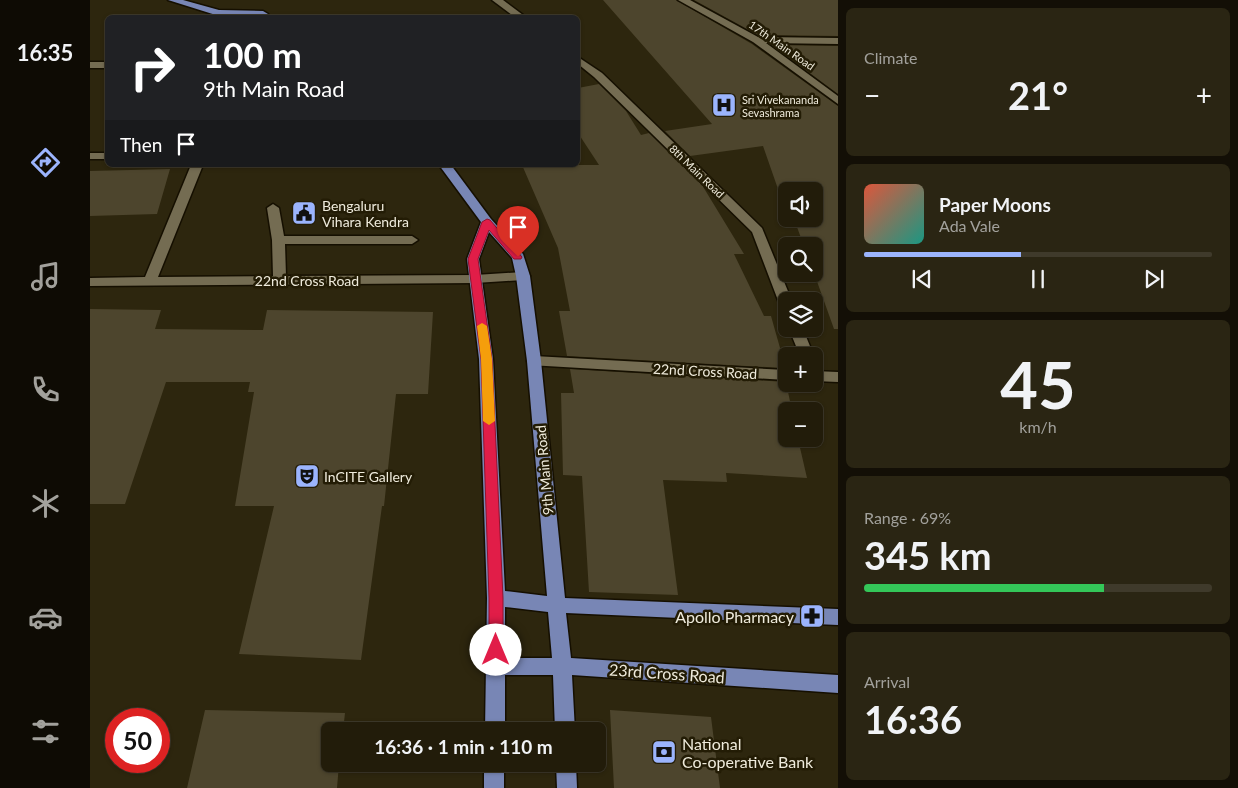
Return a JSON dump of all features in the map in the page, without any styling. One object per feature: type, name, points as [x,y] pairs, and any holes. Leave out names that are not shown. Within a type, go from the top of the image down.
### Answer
[{"type":"main road","points":[[173,0],[219,13],[264,13]]},
{"type":"main road","name":"9th Main Road","points":[[446,167],[487,222],[518,257],[523,276],[534,362],[562,666],[565,722]]},
{"type":"main road","points":[[487,222],[473,259],[486,359],[496,598],[495,722]]},
{"type":"main road","points":[[496,598],[556,605],[838,617]]},
{"type":"main road","name":"23rd Cross Road","points":[[496,667],[562,666],[838,684]]},
{"type":"main road","points":[[494,772],[494,788]]},
{"type":"main road","points":[[566,772],[567,788]]},
{"type":"street","points":[[496,0],[518,15]]},
{"type":"street","name":"17th Main Road","points":[[683,0],[756,40],[838,101]]},
{"type":"street","points":[[756,40],[838,41]]},
{"type":"street","name":"8th Main Road","points":[[580,62],[598,75],[758,231],[781,292]]},
{"type":"street","points":[[90,65],[105,65]]},
{"type":"street","points":[[90,156],[105,156]]},
{"type":"street","points":[[150,281],[196,167]]},
{"type":"street","points":[[272,208],[278,240],[280,280]]},
{"type":"street","points":[[278,240],[412,240]]},
{"type":"street","name":"22nd Cross Road","points":[[90,282],[476,279],[523,276]]},
{"type":"street","name":"22nd Cross Road","points":[[534,362],[778,375]]},
{"type":"street","points":[[823,376],[838,377]]},
{"type":"building","points":[[603,0],[676,0],[752,44],[838,106],[838,329],[834,329],[823,298],[823,292],[821,292],[817,282],[823,282],[823,237],[801,237],[797,227],[823,227],[823,182],[778,182],[778,189],[763,146],[690,156],[665,131],[712,124]]},
{"type":"building","points":[[694,0],[838,0],[838,36],[758,35]]},
{"type":"building","points":[[772,45],[838,46],[838,94]]},
{"type":"building","points":[[599,84],[626,111],[641,135],[649,133],[702,185],[744,254],[734,254],[764,316],[771,316],[780,347],[778,347],[778,368],[567,356],[559,311],[570,311],[558,248],[523,167],[580,167],[580,165],[599,165],[580,136],[580,88]]},
{"type":"building","points":[[170,169],[157,214],[90,216],[90,171]]},
{"type":"building","points":[[90,309],[161,310],[155,329],[263,330],[267,310],[433,312],[428,394],[396,394],[384,506],[382,506],[361,660],[239,654],[274,506],[235,506],[254,392],[248,392],[250,382],[166,382],[125,504],[90,504]]},
{"type":"building","points":[[570,369],[778,382],[778,392],[788,392],[790,402],[778,402],[778,447],[800,447],[807,478],[726,473],[727,482],[663,480],[678,595],[589,592],[582,476],[563,475],[561,393],[574,393]]},
{"type":"building","points":[[205,710],[345,713],[344,722],[321,722],[321,772],[338,772],[337,788],[187,788]]},
{"type":"building","name":"National Co-operative Bank","points":[[610,710],[711,717],[720,788],[614,788]]},
{"type":"slow traffic","points":[[482,326],[486,359],[489,421]]},
{"type":"place","name":"Sri Vivekananda Sevashrama","points":[[724,105]]},
{"type":"place","name":"Bengaluru Vihara Kendra","points":[[304,213]]},
{"type":"place","name":"InCITE Gallery","points":[[307,476]]},
{"type":"place","name":"Apollo Pharmacy","points":[[812,616]]},
{"type":"place","name":"National Co-operative Bank","points":[[664,752]]},
{"type":"route","points":[[496,650],[496,598],[486,359],[473,259],[487,222],[518,257]]}]
